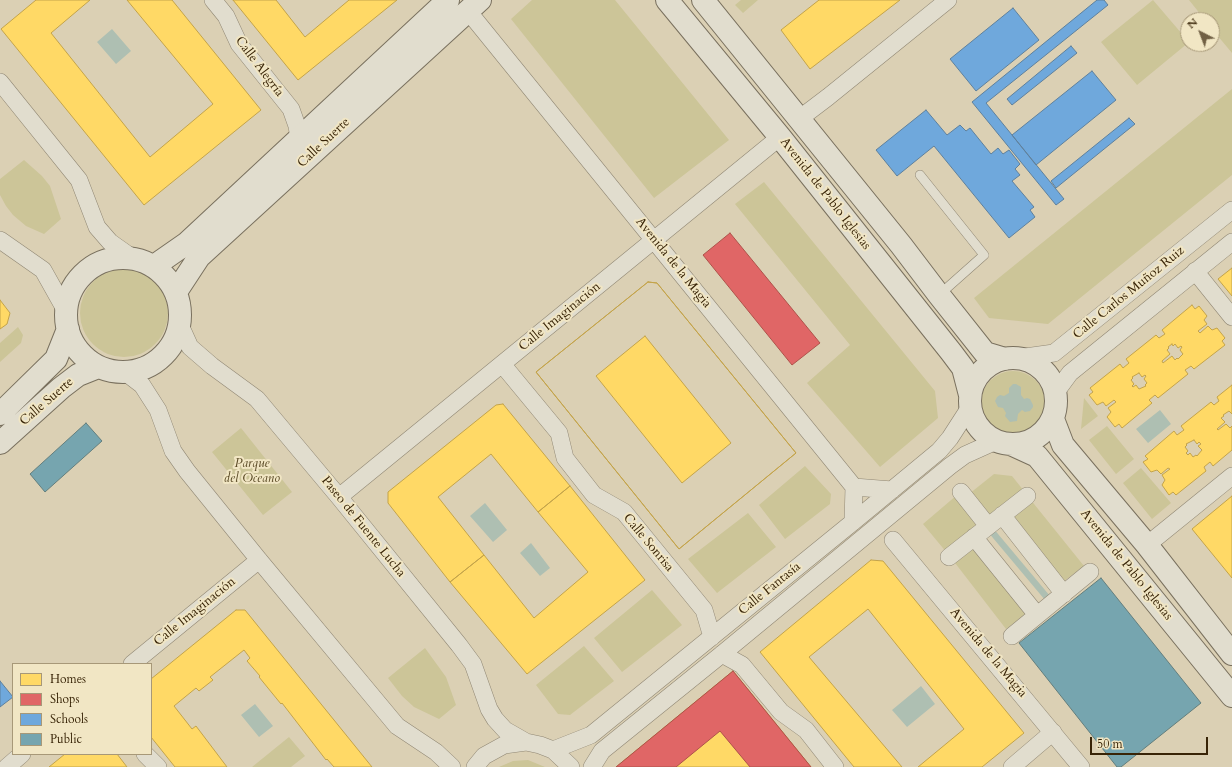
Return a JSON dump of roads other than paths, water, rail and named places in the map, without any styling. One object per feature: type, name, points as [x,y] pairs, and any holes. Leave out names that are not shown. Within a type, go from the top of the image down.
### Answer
[{"type":"street","name":"Calle Alegría","points":[[213,0],[226,16],[239,44],[291,109],[297,126],[299,138]]},
{"type":"street","name":"Calle Suerte","points":[[154,266],[187,242],[448,0]]},
{"type":"street","name":"Avenida de Pablo Iglesias","points":[[667,0],[780,137],[951,352],[963,368],[970,401]]},
{"type":"street","name":"Avenida de Pablo Iglesias","points":[[703,0],[985,353],[1012,359]]},
{"type":"street","points":[[799,119],[828,98],[948,0]]},
{"type":"street","name":"Calle Suerte","points":[[176,292],[199,257],[474,6]]},
{"type":"street","name":"Avenida de la Magia","points":[[474,6],[654,240],[854,487]]},
{"type":"street","points":[[0,82],[79,180],[97,227],[110,242],[134,258],[154,266],[167,278],[176,292],[180,308],[180,325],[169,349],[150,366],[124,372],[107,370],[98,367],[81,353],[73,342],[67,320],[43,270],[0,240]]},
{"type":"street","name":"Calle Imaginación","points":[[339,497],[780,137]]},
{"type":"street","name":"Calle Carlos Muñoz Ruiz","points":[[1012,359],[1054,353],[1232,210]]},
{"type":"street","name":"Calle Carlos Muñoz Ruiz","points":[[1056,392],[1070,373],[1232,242]]},
{"type":"street","points":[[67,320],[73,288],[89,270],[110,259],[134,258]]},
{"type":"street","points":[[1195,272],[1232,317]]},
{"type":"street","name":"Calle Suerte","points":[[0,414],[46,371],[56,359],[67,320]]},
{"type":"street","name":"Paseo de Fuente Lucha","points":[[180,325],[190,347],[212,366],[257,399],[339,497],[464,651],[473,664],[489,709],[504,730],[526,742]]},
{"type":"street","points":[[1012,359],[1031,362],[1042,369],[1051,380],[1056,392],[1056,406],[1053,419],[1043,433],[1029,442],[1004,443],[983,433],[974,421],[970,401],[976,378],[988,366],[1012,359]]},
{"type":"street","name":"Calle Sonrisa","points":[[502,364],[559,433],[565,458],[594,495],[624,512],[704,610],[712,637]]},
{"type":"street","name":"Calle Suerte","points":[[0,443],[61,388],[78,375],[98,367]]},
{"type":"street","points":[[124,372],[142,385],[158,410],[173,451],[187,471],[259,560],[397,726],[436,752],[452,767]]},
{"type":"street","name":"Calle Fantasía","points":[[553,750],[591,735],[939,451],[950,438],[970,401]]},
{"type":"street","points":[[1053,419],[1063,445],[1147,545],[1232,654]]},
{"type":"street","name":"Avenida de Pablo Iglesias","points":[[1004,443],[1037,456],[1232,696]]},
{"type":"street","name":"Calle Fantasía","points":[[592,767],[602,751],[950,466],[965,455],[1004,443]]},
{"type":"street","points":[[1147,545],[1232,476]]},
{"type":"street","points":[[853,522],[854,487],[892,490]]},
{"type":"street","points":[[961,492],[988,526]]},
{"type":"street","points":[[948,557],[1027,496]]},
{"type":"street","points":[[865,536],[893,540],[900,508]]},
{"type":"street","points":[[1002,515],[1064,594]]},
{"type":"street","points":[[974,537],[1037,615]]},
{"type":"street","name":"Avenida de la Magia","points":[[893,540],[1081,767]]},
{"type":"street","name":"Calle Imaginación","points":[[133,663],[259,560]]},
{"type":"street","points":[[1012,636],[1090,572]]},
{"type":"street","points":[[722,654],[742,665],[781,712],[806,730],[834,767]]},
{"type":"street","points":[[1012,767],[1053,732]]},
{"type":"street","points":[[475,767],[484,756],[504,745],[526,742],[553,750],[571,767]]},
{"type":"street","points":[[7,767],[21,755]]},
{"type":"street","points":[[146,755],[158,767]]},
{"type":"lane","points":[[920,175],[984,255],[939,295]]},
{"type":"park label","name":"Parque del Oceano","points":[[252,472]]}]
